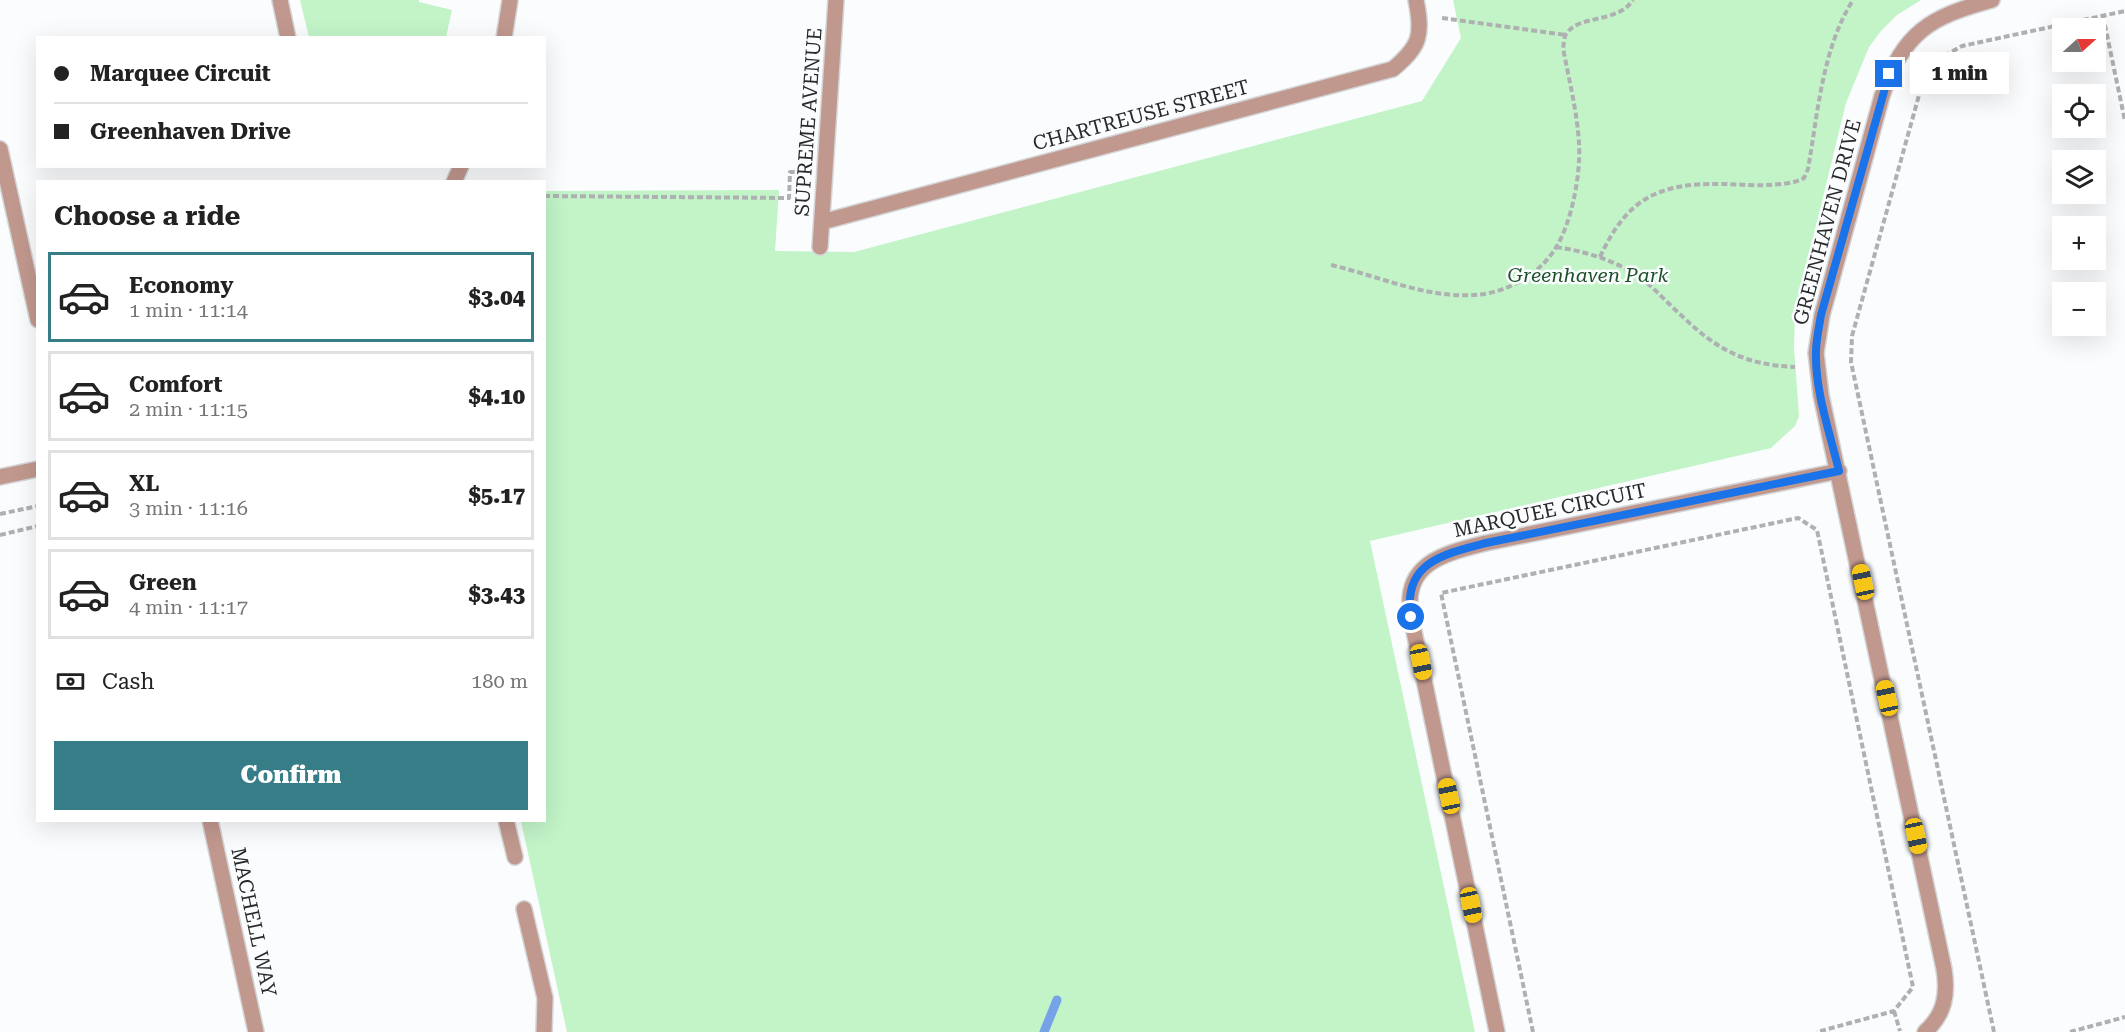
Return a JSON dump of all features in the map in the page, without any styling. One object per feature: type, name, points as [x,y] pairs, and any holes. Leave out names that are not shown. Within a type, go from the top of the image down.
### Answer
[{"type":"street","points":[[280,0],[288,36]]},
{"type":"street","points":[[504,36],[510,0]]},
{"type":"street","name":"SUPREME AVENUE","points":[[820,247],[836,0]]},
{"type":"street","name":"CHARTREUSE STREET","points":[[822,222],[1393,69],[1414,51],[1420,22],[1416,0]]},
{"type":"street","name":"GREENHAVEN DRIVE","points":[[1925,1032],[1937,1018],[1945,1002],[1944,969],[1821,394],[1816,353],[1821,315],[1882,96],[1895,62],[1911,40],[1930,23],[1958,9],[1992,0]]},
{"type":"street","points":[[0,149],[36,311]]},
{"type":"street","points":[[0,477],[36,469]]},
{"type":"street","name":"MARQUEE CIRCUIT","points":[[1497,1032],[1411,617],[1409,594],[1415,578],[1435,559],[1486,543],[1839,471]]},
{"type":"street","name":"MACHELL WAY","points":[[210,822],[256,1032]]},
{"type":"street","points":[[506,822],[515,857]]},
{"type":"street","points":[[524,909],[545,998],[544,1032]]},
{"type":"path","points":[[1331,265],[1419,291],[1472,296],[1483,295],[1514,284],[1540,266],[1556,247],[1572,201],[1579,157],[1578,129],[1563,48],[1566,35],[1575,26],[1618,14],[1633,0]]},
{"type":"path","points":[[1600,257],[1619,223],[1647,196],[1701,185],[1791,183],[1804,178],[1808,169],[1832,46],[1839,26],[1853,0]]},
{"type":"path","points":[[1994,1032],[1851,362],[1852,336],[1921,88],[1934,68],[1946,55],[1977,41],[2125,11]]},
{"type":"path","points":[[2103,16],[2125,121]]},
{"type":"path","points":[[1420,22],[1455,18],[1566,35]]},
{"type":"path","points":[[546,196],[789,198],[790,172],[825,173]]},
{"type":"path","points":[[1556,247],[1600,257],[1639,277],[1708,340],[1737,356],[1758,364],[1774,366],[1851,362]]},
{"type":"path","points":[[0,514],[36,506]]},
{"type":"path","points":[[1533,1032],[1442,593],[1798,518],[1817,530],[1914,987],[1894,1011],[1817,1032]]},
{"type":"path","points":[[0,535],[36,526]]},
{"type":"path","points":[[1894,1011],[1901,1032]]},
{"type":"path","points":[[2070,1032],[2125,1017]]},
{"type":"green space","points":[[300,0],[419,0],[419,2],[452,10],[446,36],[309,36]]},
{"type":"green space","name":"Greenhaven Park","points":[[1453,0],[1921,0],[1897,15],[1869,47],[1846,103],[1795,312],[1794,347],[1799,416],[1795,426],[1771,448],[1370,541],[1475,1032],[567,1032],[521,822],[546,822],[546,191],[779,190],[775,251],[854,252],[1422,101],[1461,38]]},
{"type":"waterway","points":[[1044,1032],[1057,1000]]},
{"type":"route","points":[[1411,617],[1409,594],[1415,578],[1435,559],[1454,552],[1486,543],[1839,471],[1821,394],[1816,353],[1821,315],[1889,74]]}]
